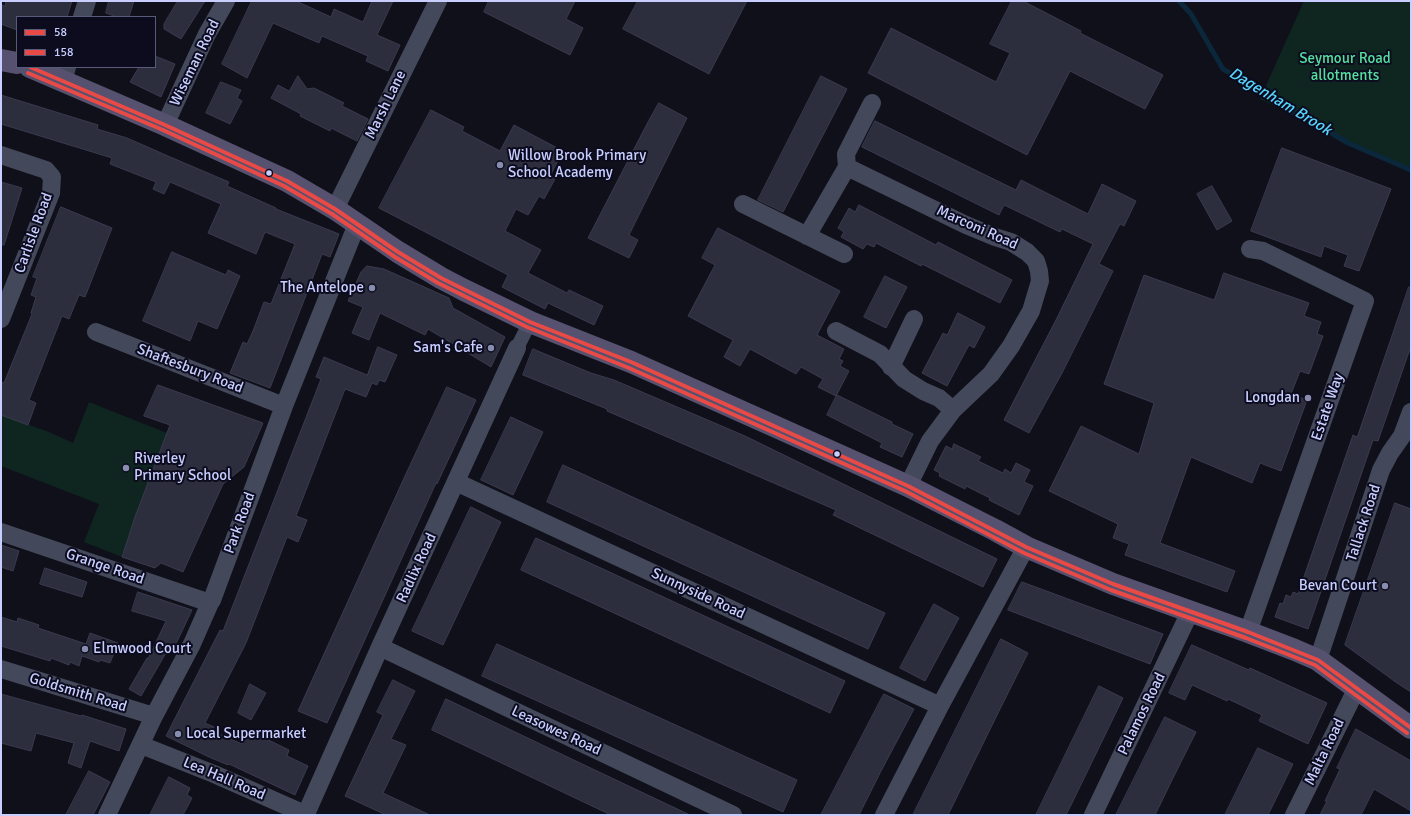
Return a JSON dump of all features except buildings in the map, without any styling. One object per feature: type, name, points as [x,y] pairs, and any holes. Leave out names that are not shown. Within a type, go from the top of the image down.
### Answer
[{"type":"main road","points":[[1,60],[16,63]]},
{"type":"main road","points":[[35,68],[65,74],[165,125],[272,174],[335,209],[398,252],[441,278],[530,322],[631,362],[908,486],[1026,547],[1113,584],[1248,632],[1318,660],[1411,728]]},
{"type":"street","points":[[82,16],[87,1]]},
{"type":"street","name":"Wiseman Road","points":[[165,125],[207,34],[226,1]]},
{"type":"street","name":"Marsh Lane","points":[[335,209],[438,1]]},
{"type":"street","points":[[807,236],[847,167],[846,154],[872,103]]},
{"type":"street","name":"Carlisle Road","points":[[1,155],[46,170],[52,176],[51,193],[1,319]]},
{"type":"street","name":"Marconi Road","points":[[847,167],[966,225],[1011,242],[1027,252],[1036,261],[1040,281],[1031,311],[1011,346],[991,374],[953,410],[930,441],[908,486]]},
{"type":"street","points":[[743,204],[844,254]]},
{"type":"street","name":"Park Road","points":[[107,815],[154,716],[192,644],[212,600],[284,406],[357,224]]},
{"type":"street","name":"Estate Way","points":[[1248,632],[1366,300],[1263,251],[1250,249]]},
{"type":"street","points":[[891,367],[914,319]]},
{"type":"street","name":"Radlix Road","points":[[306,815],[380,648],[530,322]]},
{"type":"street","points":[[836,331],[880,354],[904,379],[923,391],[939,398],[953,410]]},
{"type":"street","name":"Shaftesbury Road","points":[[96,332],[284,406]]},
{"type":"street","name":"Tallack Road","points":[[1318,660],[1381,470],[1390,453],[1402,436],[1411,412]]},
{"type":"street","name":"Sunnyside Road","points":[[456,482],[940,706]]},
{"type":"street","name":"Grange Road","points":[[1,532],[210,603]]},
{"type":"street","points":[[884,815],[940,706],[1026,547]]},
{"type":"street","name":"Palamos Road","points":[[1093,815],[1190,612]]},
{"type":"street","name":"Leasowes Road","points":[[380,648],[733,815]]},
{"type":"street","name":"Goldsmith Road","points":[[1,669],[154,716]]},
{"type":"street","name":"Malta Road","points":[[1294,815],[1357,688]]},
{"type":"street","name":"Lea Hall Road","points":[[141,745],[214,774],[306,815]]},
{"type":"green space","name":"Seymour Road allotments","points":[[1304,1],[1411,1],[1411,173],[1260,99]]},
{"type":"green space","points":[[89,402],[167,433],[135,517],[122,557],[84,542],[99,504],[1,466],[1,415],[49,432],[73,443]]},
{"type":"waterway","name":"Dagenham Brook","points":[[1179,1],[1191,14],[1223,69],[1348,143],[1411,170]]},
{"type":"transit line","name":"58","points":[[32,68],[165,125],[287,181],[335,209],[398,252],[441,278],[530,322],[631,362],[908,486],[1026,547],[1113,584],[1248,632],[1318,660],[1411,728]]},
{"type":"transit line","name":"158","points":[[28,73],[163,130],[284,186],[332,214],[395,257],[438,283],[527,327],[629,368],[905,491],[1024,553],[1111,590],[1246,638],[1315,665],[1407,733]]},
{"type":"place","name":"Willow Brook Primary School Academy","points":[[500,165]]},
{"type":"place","name":"The Antelope","points":[[372,288]]},
{"type":"place","name":"Sam's Cafe","points":[[491,348]]},
{"type":"place","name":"Longdan","points":[[1308,398]]},
{"type":"place","name":"Riverley Primary School","points":[[126,468]]},
{"type":"place","name":"Bevan Court","points":[[1385,586]]},
{"type":"place","name":"Elmwood Court","points":[[85,649]]},
{"type":"place","name":"Local Supermarket","points":[[178,734]]}]
